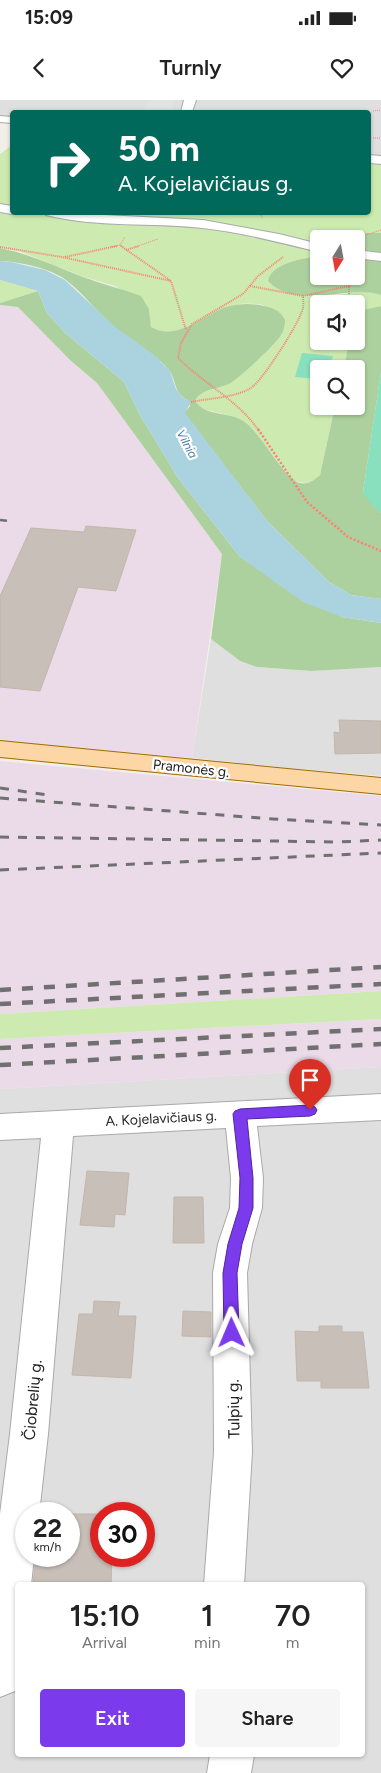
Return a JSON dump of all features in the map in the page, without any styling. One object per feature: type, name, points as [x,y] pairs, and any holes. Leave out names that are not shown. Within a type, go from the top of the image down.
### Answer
[{"type":"main road","name":"Pramonės g.","points":[[0,749],[381,786]]},
{"type":"street","points":[[64,215],[78,218],[130,217],[203,224],[279,238],[310,246]]},
{"type":"street","points":[[365,255],[379,257]]},
{"type":"street","name":"A. Kojelavičiaus g.","points":[[0,1126],[381,1107]]},
{"type":"street","name":"Tulpių g.","points":[[224,1582],[234,1452],[230,1273],[235,1244],[246,1208],[247,1178],[240,1114]]},
{"type":"street","name":"Čiobrelių g.","points":[[0,1676],[29,1434],[58,1124]]},
{"type":"street","points":[[229,1773],[232,1757]]},
{"type":"path","points":[[372,110],[381,110]]},
{"type":"path","points":[[373,138],[381,138]]},
{"type":"path","points":[[365,235],[381,230]]},
{"type":"path","points":[[301,244],[257,278],[245,292],[195,320],[186,330],[179,349],[178,358],[193,373],[223,395],[253,422],[307,502],[348,538],[381,552]]},
{"type":"path","points":[[62,257],[120,246],[171,281],[186,330]]},
{"type":"path","points":[[0,247],[62,257],[171,281]]},
{"type":"path","points":[[250,286],[303,296],[349,286],[362,276],[379,257]]},
{"type":"path","points":[[349,286],[349,295]]},
{"type":"path","points":[[191,402],[254,386],[268,368],[299,317],[303,306],[303,296]]},
{"type":"shaded area","points":[[0,100],[381,100],[381,157],[371,156],[371,110],[10,110],[10,118],[0,117]]},
{"type":"shaded area","points":[[149,100],[176,100],[172,110],[144,110]]},
{"type":"shaded area","points":[[0,305],[18,307],[70,360],[97,383],[222,554],[192,758],[0,741]]},
{"type":"shaded area","points":[[211,639],[240,661],[257,667],[312,671],[381,667],[381,776],[192,758]]},
{"type":"shaded area","points":[[0,761],[381,796],[381,991],[0,1014]]},
{"type":"shaded area","points":[[381,1019],[381,1067],[0,1089],[0,1039]]},
{"type":"shaded area","points":[[381,1067],[381,1773],[0,1773],[0,1089]]},
{"type":"green space","points":[[10,146],[10,215],[371,215],[371,162],[381,163],[381,233],[365,233],[365,230],[310,230],[310,258],[289,262],[275,270],[270,275],[268,281],[291,292],[310,295],[310,350],[348,350],[346,360],[310,360],[310,415],[333,415],[320,475],[307,483],[292,479],[251,428],[231,416],[199,408],[195,401],[203,392],[224,386],[264,305],[239,304],[226,308],[183,329],[162,332],[151,328],[149,309],[115,286],[84,277],[19,251],[0,248],[0,154]]},
{"type":"green space","points":[[365,233],[381,233],[381,295],[368,292],[354,292],[308,296],[280,290],[268,281],[270,275],[275,270],[297,260],[310,258],[310,285],[365,285]]},
{"type":"green space","points":[[0,248],[32,257],[83,277],[141,296],[149,309],[151,327],[161,331],[170,331],[190,326],[217,311],[236,305],[258,305],[278,311],[285,320],[285,326],[273,345],[232,382],[202,393],[195,401],[211,412],[231,416],[243,421],[257,435],[287,473],[300,483],[311,482],[320,475],[333,415],[365,415],[365,360],[346,360],[347,350],[365,350],[365,309],[381,306],[381,372],[363,492],[381,513],[381,599],[351,595],[329,582],[268,522],[184,413],[190,406],[188,400],[177,390],[171,373],[162,363],[113,326],[66,280],[34,266],[0,261]]},
{"type":"green space","points":[[0,280],[38,291],[0,303]]},
{"type":"green space","points":[[38,291],[47,313],[65,333],[124,382],[140,415],[178,478],[240,557],[342,617],[381,623],[381,667],[312,671],[257,667],[240,661],[211,639],[222,554],[97,383],[70,360],[18,307],[0,305],[0,303]]},
{"type":"green space","points":[[363,292],[375,293],[381,295],[381,306],[365,309],[365,295],[339,295]]},
{"type":"green space","points":[[302,353],[333,356],[332,360],[310,360],[310,378],[295,377]]},
{"type":"green space","points":[[381,372],[381,513],[369,502],[363,492]]},
{"type":"green space","points":[[381,991],[381,1019],[0,1039],[0,1014]]},
{"type":"water","name":"Vilnia","points":[[0,261],[45,270],[65,280],[114,326],[154,355],[170,371],[176,389],[182,397],[191,402],[185,413],[268,522],[329,582],[351,595],[381,599],[381,623],[342,617],[303,602],[240,557],[178,478],[140,415],[124,382],[65,333],[47,313],[38,291],[0,280]]},
{"type":"building","points":[[86,526],[136,530],[116,591],[78,587],[40,691],[0,687],[0,596],[31,528],[84,532]]},
{"type":"building","points":[[339,720],[381,721],[381,753],[335,754],[334,732],[340,733]]},
{"type":"building","points":[[87,1171],[129,1173],[125,1215],[115,1214],[114,1227],[80,1225]]},
{"type":"building","points":[[174,1197],[203,1197],[204,1243],[173,1243]]},
{"type":"building","points":[[94,1301],[120,1302],[118,1316],[136,1316],[131,1378],[72,1375],[79,1314],[93,1314]]},
{"type":"building","points":[[183,1311],[211,1312],[211,1337],[182,1336]]},
{"type":"building","points":[[319,1326],[342,1326],[342,1332],[363,1332],[369,1388],[321,1388],[321,1381],[297,1381],[295,1331],[319,1332]]},
{"type":"building","points":[[80,1514],[90,1514],[90,1567],[112,1567],[111,1582],[33,1582],[35,1567],[80,1567]]},
{"type":"railway","points":[[0,520],[10,521]]},
{"type":"railway","points":[[0,788],[48,795]]},
{"type":"railway","points":[[0,798],[273,819],[381,825]]},
{"type":"railway","points":[[0,837],[339,842],[381,840]]},
{"type":"railway","points":[[0,870],[381,853]]},
{"type":"railway","points":[[0,990],[381,967]]},
{"type":"railway","points":[[0,1004],[381,984]]},
{"type":"railway","points":[[0,1048],[381,1029]]},
{"type":"railway","points":[[0,1065],[381,1044]]},
{"type":"route","points":[[232,1333],[230,1273],[235,1244],[246,1208],[247,1178],[240,1114],[310,1110]]}]
